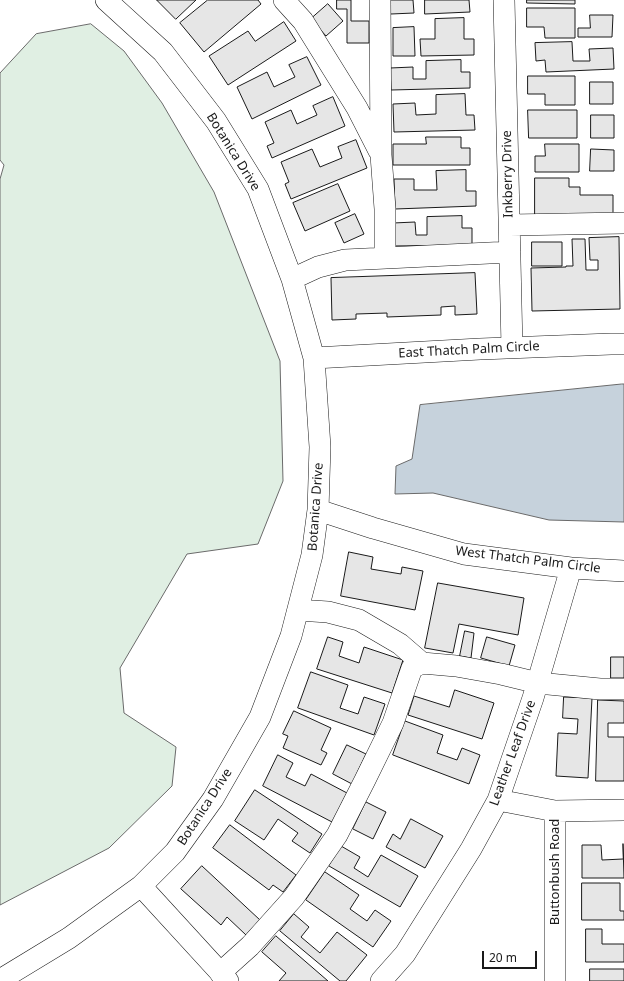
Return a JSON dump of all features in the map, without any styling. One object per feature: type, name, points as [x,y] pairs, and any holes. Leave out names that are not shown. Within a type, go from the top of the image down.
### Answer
[{"type":"street","name":"Botanica Drive","points":[[0,980],[69,938],[141,886],[175,852],[214,798],[260,718],[291,636],[312,555],[318,510],[320,447],[314,358],[292,279],[258,189],[216,121],[163,52],[106,0]]},
{"type":"street","points":[[284,0],[303,21],[357,108],[382,155]]},
{"type":"street","points":[[380,0],[385,258]]},
{"type":"street","name":"Inkberry Drive","points":[[504,0],[512,347]]},
{"type":"street","points":[[510,225],[624,224]]},
{"type":"street","points":[[292,279],[318,267],[345,260],[510,252]]},
{"type":"street","name":"East Thatch Palm Circle","points":[[314,358],[512,347],[624,344]]},
{"type":"street","name":"West Thatch Palm Circle","points":[[318,510],[373,528],[464,554],[571,568],[624,571]]},
{"type":"street","name":"Leather Leaf Drive","points":[[381,981],[405,954],[470,849],[498,800],[538,683],[571,568]]},
{"type":"street","points":[[298,610],[328,612],[359,620],[400,644],[422,663]]},
{"type":"street","points":[[141,886],[224,977],[294,897],[337,835],[366,780],[393,723],[412,668],[422,663],[456,666],[501,674],[538,683],[600,689],[624,689]]},
{"type":"street","points":[[498,800],[555,811],[624,810]]},
{"type":"street","name":"Buttonbush Road","points":[[555,811],[555,981]]},
{"type":"green space","points":[[91,24],[124,51],[162,103],[214,192],[280,361],[283,481],[258,544],[187,554],[120,668],[124,713],[176,747],[172,786],[109,848],[0,905],[0,179],[4,165],[0,160],[0,73],[36,34]]},
{"type":"shaded area","points":[[624,384],[624,522],[549,520],[433,493],[395,494],[396,466],[412,459],[420,405]]},
{"type":"building","points":[[157,0],[196,0],[176,19]]},
{"type":"building","points":[[208,0],[258,0],[261,4],[204,52],[180,23]]},
{"type":"building","points":[[337,0],[351,0],[351,21],[369,21],[369,43],[347,43],[347,9],[337,9]]},
{"type":"building","points":[[390,0],[413,0],[414,13],[391,14]]},
{"type":"building","points":[[425,0],[469,0],[470,12],[425,14]]},
{"type":"building","points":[[527,0],[575,0],[575,4],[527,3]]},
{"type":"building","points":[[328,4],[343,21],[326,36],[311,19]]},
{"type":"building","points":[[527,8],[575,8],[575,38],[545,38],[544,27],[527,27]]},
{"type":"building","points":[[590,15],[613,15],[612,37],[578,37],[578,28],[590,28]]},
{"type":"building","points":[[464,18],[464,39],[474,39],[474,55],[421,56],[420,39],[435,39],[435,19]]},
{"type":"building","points":[[284,22],[296,41],[228,85],[209,56],[248,31],[255,41]]},
{"type":"building","points":[[414,27],[415,56],[393,56],[393,28]]},
{"type":"building","points":[[572,42],[573,61],[590,61],[589,49],[613,48],[614,69],[546,72],[545,60],[536,61],[535,43]]},
{"type":"building","points":[[307,57],[321,85],[252,119],[237,87],[267,72],[274,87],[295,77],[289,65]]},
{"type":"building","points":[[461,60],[461,72],[470,72],[470,88],[391,90],[390,68],[413,67],[413,79],[426,79],[426,61]]},
{"type":"building","points":[[528,76],[575,76],[575,105],[545,105],[545,94],[528,94]]},
{"type":"building","points":[[590,82],[613,82],[613,104],[590,104]]},
{"type":"building","points":[[465,94],[466,115],[474,115],[475,130],[394,132],[393,104],[415,103],[416,115],[436,114],[436,95]]},
{"type":"building","points":[[333,97],[345,126],[272,158],[267,146],[274,143],[265,122],[291,110],[297,124],[317,115],[313,106]]},
{"type":"building","points":[[528,110],[577,110],[577,138],[529,138]]},
{"type":"building","points":[[591,115],[614,115],[614,138],[591,138]]},
{"type":"building","points":[[426,137],[461,137],[461,148],[470,148],[470,165],[393,165],[393,144],[426,144]]},
{"type":"building","points":[[356,140],[367,168],[291,199],[285,184],[289,182],[281,162],[312,149],[320,167],[342,158],[338,147]]},
{"type":"building","points":[[545,144],[579,144],[579,172],[535,172],[535,156],[545,156]]},
{"type":"building","points":[[591,149],[614,150],[614,171],[590,171]]},
{"type":"building","points":[[466,170],[466,191],[476,191],[476,206],[395,209],[394,179],[414,179],[414,190],[437,190],[436,171]]},
{"type":"building","points":[[535,178],[569,178],[569,187],[580,187],[580,195],[613,195],[613,217],[535,217]]},
{"type":"building","points":[[338,184],[350,211],[305,231],[293,203]]},
{"type":"building","points":[[355,214],[364,234],[344,243],[335,223]]},
{"type":"building","points":[[462,216],[462,228],[472,228],[472,245],[393,246],[393,223],[415,222],[416,235],[427,235],[427,217]]},
{"type":"building","points":[[619,237],[620,309],[532,311],[531,268],[573,266],[572,239],[585,239],[586,270],[598,270],[598,260],[590,260],[589,238]]},
{"type":"building","points":[[532,242],[562,242],[562,266],[532,266]]},
{"type":"building","points":[[475,273],[477,314],[455,315],[455,306],[441,307],[441,315],[387,317],[387,313],[356,314],[356,319],[332,320],[331,278]]},
{"type":"building","points":[[349,552],[373,557],[371,569],[401,574],[402,567],[423,571],[415,610],[341,596]]},
{"type":"building","points":[[438,583],[524,598],[518,635],[459,624],[453,653],[425,648]]},
{"type":"building","points":[[465,631],[474,633],[471,658],[460,656]]},
{"type":"building","points":[[328,637],[343,642],[339,656],[359,663],[364,647],[403,660],[392,693],[317,669]]},
{"type":"building","points":[[487,637],[515,645],[509,666],[481,658]]},
{"type":"building","points":[[611,657],[624,657],[624,678],[611,678]]},
{"type":"building","points":[[311,672],[348,685],[340,708],[358,714],[364,697],[385,704],[374,735],[298,708]]},
{"type":"building","points":[[455,690],[494,703],[482,739],[408,715],[414,696],[449,707]]},
{"type":"building","points":[[564,697],[592,698],[588,778],[556,776],[558,733],[577,734],[578,719],[563,718]]},
{"type":"building","points":[[598,700],[624,701],[624,723],[608,723],[608,737],[624,737],[624,781],[596,781]]},
{"type":"building","points":[[294,711],[331,728],[321,750],[327,753],[321,765],[283,748],[288,736],[283,734]]},
{"type":"building","points":[[405,721],[443,735],[437,753],[457,760],[462,748],[480,755],[469,784],[393,755]]},
{"type":"building","points":[[347,745],[366,754],[352,784],[333,774]]},
{"type":"building","points":[[278,755],[293,763],[286,777],[305,786],[311,774],[347,793],[332,822],[263,786]]},
{"type":"building","points":[[255,790],[322,834],[310,853],[292,841],[298,833],[278,819],[264,840],[235,821]]},
{"type":"building","points":[[366,802],[386,812],[373,839],[353,829]]},
{"type":"building","points":[[411,819],[443,836],[425,868],[386,847],[393,834],[400,839]]},
{"type":"building","points":[[230,825],[296,875],[283,892],[273,885],[269,890],[213,848]]},
{"type":"building","points":[[623,844],[624,878],[582,878],[582,845],[601,845],[602,860],[623,859]]},
{"type":"building","points":[[341,846],[360,857],[354,868],[368,877],[381,855],[418,876],[400,907],[329,866]]},
{"type":"building","points":[[202,866],[260,920],[246,935],[227,917],[221,925],[181,889]]},
{"type":"building","points":[[325,872],[359,895],[350,909],[367,921],[375,910],[391,921],[373,947],[306,900]]},
{"type":"building","points":[[582,883],[620,883],[620,911],[624,911],[624,920],[582,920]]},
{"type":"building","points":[[294,914],[309,927],[301,937],[320,953],[337,932],[367,955],[346,981],[340,981],[280,931]]},
{"type":"building","points":[[586,929],[602,929],[602,944],[624,944],[624,962],[586,962]]},
{"type":"building","points":[[276,936],[328,981],[279,981],[286,973],[262,952]]},
{"type":"building","points":[[590,969],[624,969],[624,981],[590,981]]}]
